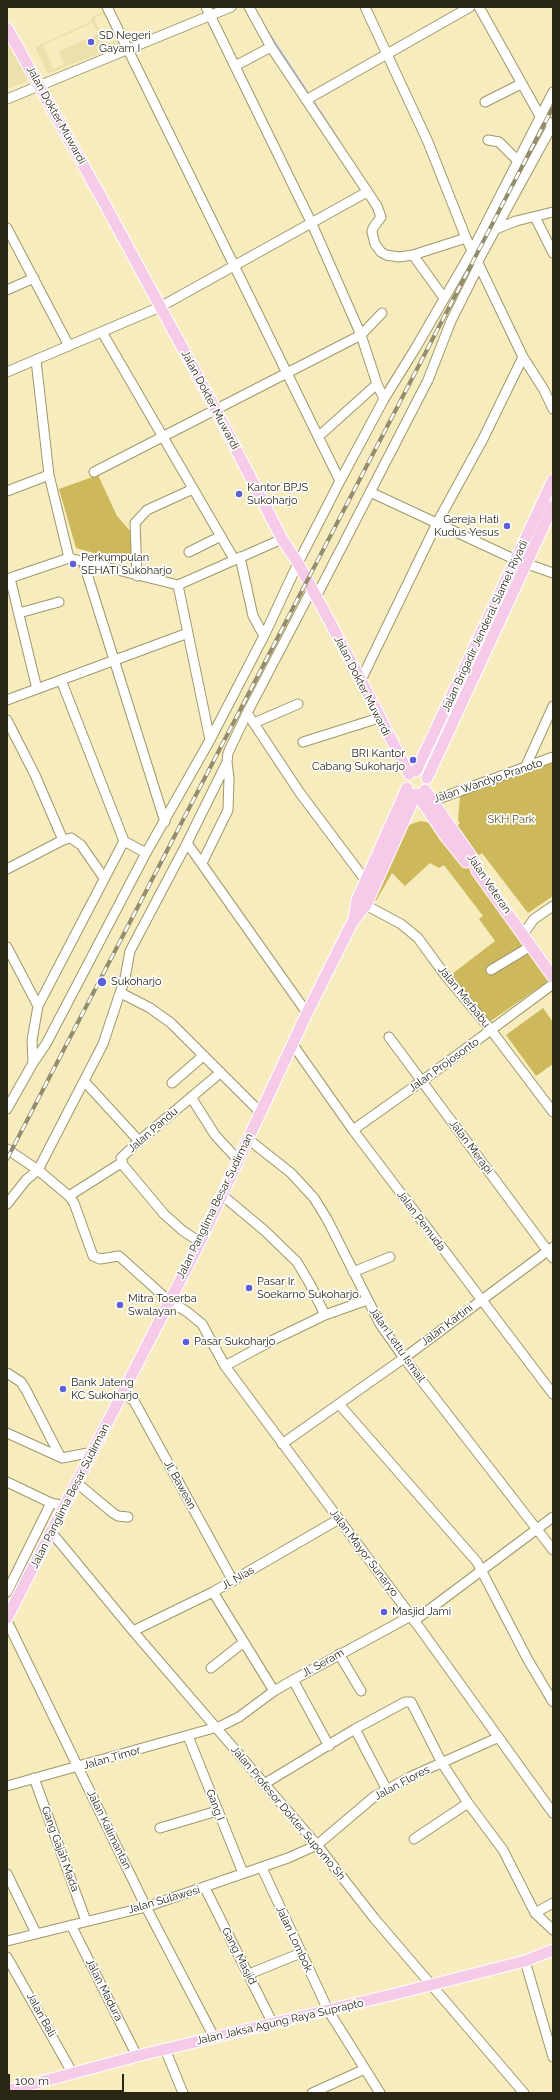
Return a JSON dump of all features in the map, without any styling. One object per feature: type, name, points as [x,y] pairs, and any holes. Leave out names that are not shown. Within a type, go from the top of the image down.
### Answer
[{"type":"main road","name":"Jalan Dokter Muwardi","points":[[7,28],[40,84],[216,410],[282,539],[298,563],[361,680],[379,718],[413,773]]},
{"type":"main road","name":"Jalan Brigadir Jenderal Slamet Riyadi","points":[[427,778],[542,516],[553,480]]},
{"type":"main road","name":"Jalan Brigadir Jenderal Slamet Riyadi","points":[[542,516],[553,506]]},
{"type":"main road","name":"Jalan Brigadir Jenderal Slamet Riyadi","points":[[413,773],[521,562]]},
{"type":"main road","points":[[413,773],[422,773],[427,778],[428,784],[416,792],[405,782],[413,773]]},
{"type":"main road","name":"Jalan Panglima Besar Sudirman","points":[[7,1618],[52,1533],[200,1242],[260,1112],[293,1045],[307,1012],[354,920],[369,886],[416,792]]},
{"type":"main road","name":"Jalan Veteran","points":[[416,792],[428,802],[476,864],[478,871],[553,978]]},
{"type":"main road","name":"Jalan Jaksa Agung Raya Suprapto","points":[[7,2091],[137,2056],[273,2024],[525,1961],[553,1950]]},
{"type":"street","points":[[107,7],[340,481]]},
{"type":"street","points":[[7,99],[127,48],[208,10],[231,7]]},
{"type":"street","points":[[249,7],[271,46],[309,98],[381,215],[372,232],[378,248],[386,255],[399,257],[413,255],[466,238]]},
{"type":"street","points":[[365,7],[428,142],[466,238],[473,249],[523,357],[544,390],[553,409]]},
{"type":"street","points":[[309,98],[386,53],[470,7]]},
{"type":"street","points":[[7,1204],[26,1180],[38,1170],[103,1044],[120,993],[130,951],[226,762],[228,753],[247,713],[370,492],[428,380],[451,321],[479,263],[553,124],[540,116],[479,7]]},
{"type":"street","points":[[208,10],[312,224],[361,335],[377,384],[384,399]]},
{"type":"street","points":[[235,66],[271,46]]},
{"type":"street","points":[[485,102],[521,84]]},
{"type":"street","points":[[7,1109],[33,1063],[46,1044],[146,854],[210,740],[264,636],[298,563],[340,481],[384,399],[473,249],[553,92]]},
{"type":"street","points":[[488,140],[499,142],[518,161]]},
{"type":"street","points":[[7,372],[160,307],[312,224],[367,192]]},
{"type":"street","points":[[496,229],[553,212]]},
{"type":"street","points":[[535,217],[553,253]]},
{"type":"street","points":[[7,228],[70,346]]},
{"type":"street","points":[[413,255],[444,298]]},
{"type":"street","points":[[7,290],[34,278]]},
{"type":"street","points":[[94,472],[163,438],[361,335],[382,313]]},
{"type":"street","points":[[102,332],[221,536],[237,558],[253,616],[264,636]]},
{"type":"street","points":[[361,680],[437,523],[483,439],[523,357]]},
{"type":"street","points":[[36,360],[49,475],[69,558]]},
{"type":"street","points":[[318,438],[377,384]]},
{"type":"street","points":[[7,491],[49,475]]},
{"type":"street","points":[[137,576],[135,523],[147,510],[193,489]]},
{"type":"street","points":[[370,492],[521,562],[553,573]]},
{"type":"street","points":[[189,552],[221,536]]},
{"type":"street","points":[[37,689],[19,613],[8,579],[69,558],[178,585],[282,539]]},
{"type":"street","points":[[83,561],[164,822]]},
{"type":"street","points":[[178,585],[210,740]]},
{"type":"street","points":[[19,613],[59,602]]},
{"type":"street","points":[[7,700],[188,633]]},
{"type":"street","points":[[61,680],[124,842],[146,854]]},
{"type":"street","points":[[254,723],[298,704]]},
{"type":"street","points":[[525,768],[553,706]]},
{"type":"street","points":[[247,713],[300,793],[369,886]]},
{"type":"street","points":[[303,742],[379,718]]},
{"type":"street","points":[[7,720],[35,775],[62,840]]},
{"type":"street","name":"Jalan Wandyo Pranoto","points":[[428,802],[553,758]]},
{"type":"street","points":[[202,863],[228,810],[229,778],[226,762]]},
{"type":"street","points":[[7,869],[62,840],[71,838],[75,840],[104,878]]},
{"type":"street","points":[[33,1063],[32,1040],[38,1006],[124,842]]},
{"type":"street","points":[[186,843],[202,863],[307,1012]]},
{"type":"street","name":"Jalan Merbabu","points":[[362,903],[401,924],[418,938],[445,975],[491,1030],[553,1112]]},
{"type":"street","points":[[520,930],[553,906]]},
{"type":"street","points":[[491,970],[531,946]]},
{"type":"street","points":[[7,947],[38,1006]]},
{"type":"street","name":"Jalan Projosonto","points":[[353,1130],[422,1082],[553,984]]},
{"type":"street","points":[[120,993],[160,1014],[260,1112]]},
{"type":"street","name":"Jalan Merapi","points":[[389,1037],[551,1252]]},
{"type":"street","points":[[32,1040],[38,1047],[46,1044]]},
{"type":"street","name":"Jalan Pemuda","points":[[293,1045],[353,1130],[480,1300],[553,1394]]},
{"type":"street","points":[[172,1084],[204,1056]]},
{"type":"street","name":"Jalan Pandu","points":[[200,1242],[174,1224],[121,1163],[121,1158],[220,1073]]},
{"type":"street","points":[[84,1081],[139,1141]]},
{"type":"street","points":[[191,1097],[215,1135],[238,1160]]},
{"type":"street","name":"Jalan Lettu Ismail","points":[[248,1139],[291,1173],[314,1198],[327,1219],[380,1324],[404,1358],[553,1550]]},
{"type":"street","points":[[7,1149],[38,1170],[69,1196],[121,1163]]},
{"type":"street","points":[[222,1195],[265,1230],[297,1262],[310,1284],[325,1315]]},
{"type":"street","name":"Jalan Mayor Sunaryo","points":[[69,1196],[74,1203],[93,1256],[100,1259],[119,1256],[169,1301],[186,1311],[202,1324],[225,1366],[412,1618],[497,1738],[553,1813]]},
{"type":"street","name":"Jalan Kartini","points":[[282,1444],[404,1358],[480,1300],[551,1252]]},
{"type":"street","points":[[353,1272],[390,1257]]},
{"type":"street","points":[[225,1366],[271,1341],[325,1315],[367,1300]]},
{"type":"street","points":[[7,1373],[21,1382],[64,1457]]},
{"type":"street","name":"Jl. Bawean","points":[[124,1392],[134,1401],[233,1581]]},
{"type":"street","points":[[339,1404],[461,1543],[482,1570],[528,1660],[553,1702]]},
{"type":"street","points":[[7,1433],[64,1457],[93,1452]]},
{"type":"street","points":[[7,1482],[51,1503],[65,1506]]},
{"type":"street","points":[[77,1483],[113,1513],[128,1517]]},
{"type":"street","points":[[7,1592],[51,1503]]},
{"type":"street","name":"Jl. Seram","points":[[216,1728],[236,1719],[274,1691],[339,1654],[412,1618],[482,1570],[553,1517]]},
{"type":"street","name":"Jl. Nias","points":[[133,1631],[213,1592],[339,1519]]},
{"type":"street","name":"Jalan Profesor Dokter Supomo Sh","points":[[52,1533],[216,1728],[272,1780],[317,1845],[374,1918],[524,2093]]},
{"type":"street","points":[[213,1592],[274,1691]]},
{"type":"street","name":"Jalan Kalimantan","points":[[7,1618],[146,1907],[214,2037]]},
{"type":"street","points":[[211,1668],[244,1642]]},
{"type":"street","points":[[339,1654],[361,1691]]},
{"type":"street","points":[[293,1680],[329,1746]]},
{"type":"street","points":[[272,1780],[355,1729],[409,1702],[413,1705],[442,1763],[468,1803],[503,1850],[535,1913],[553,1930]]},
{"type":"street","name":"Jalan Timor","points":[[7,1786],[216,1728]]},
{"type":"street","points":[[355,1729],[387,1790]]},
{"type":"street","name":"Gang I","points":[[188,1736],[243,1873]]},
{"type":"street","name":"Jalan Flores","points":[[317,1845],[375,1796],[412,1776],[497,1738]]},
{"type":"street","name":"Gang Gajah Mada","points":[[34,1778],[86,1921]]},
{"type":"street","points":[[414,1839],[468,1803]]},
{"type":"street","points":[[160,1828],[217,1811]]},
{"type":"street","name":"Jalan Sulawesi","points":[[7,1941],[146,1907],[205,1888],[243,1873],[262,1868],[317,1845]]},
{"type":"street","name":"Jalan Lombok","points":[[262,1868],[328,2010],[380,2093]]},
{"type":"street","points":[[7,1874],[36,1933]]},
{"type":"street","name":"Gang Masjid","points":[[205,1888],[273,2024]]},
{"type":"street","points":[[535,1913],[553,1903]]},
{"type":"street","name":"Jalan Madura","points":[[71,1925],[137,2056]]},
{"type":"street","points":[[249,1974],[301,1953]]},
{"type":"street","name":"Jalan Bali","points":[[7,1957],[73,2074]]},
{"type":"street","points":[[525,1961],[552,2053]]},
{"type":"street","points":[[166,2049],[183,2093]]},
{"type":"street","points":[[312,2093],[365,2069]]},
{"type":"shaded area","name":"SD Negeri Gayam I","points":[[106,10],[122,44],[48,74],[35,47],[92,21],[91,18]],"holes":[[[105,14],[116,40],[105,45],[94,18]],[[93,23],[98,34],[59,51],[64,64],[53,69],[43,45]]]},
{"type":"shaded area","points":[[7,32],[29,73],[27,81],[7,89]]},
{"type":"green space","points":[[98,475],[117,516],[138,540],[141,566],[76,548],[59,489]]},
{"type":"green space","name":"SKH Park","points":[[553,758],[553,896],[528,913],[482,853],[475,858],[455,828],[460,823],[458,820],[460,796]]},
{"type":"green space","points":[[420,821],[445,825],[551,979],[488,1023],[452,974],[495,941],[479,919],[483,916],[444,865],[439,868],[430,863],[405,886],[392,873],[376,901],[366,897],[406,826]]},
{"type":"green space","points":[[543,1008],[553,1022],[553,1064],[536,1076],[506,1035]]},
{"type":"waterway","points":[[265,28],[339,141]]},
{"type":"railway","points":[[7,1159],[553,107]]},
{"type":"place","name":"SD Negeri Gayam I","points":[[91,42]]},
{"type":"place","name":"Kantor BPJS Sukoharjo","points":[[239,494]]},
{"type":"place","name":"Gereja Hati Kudus Yesus","points":[[507,526]]},
{"type":"place","name":"Perkumpulan SEHATI Sukoharjo","points":[[73,564]]},
{"type":"place","name":"BRI Kantor Cabang Sukoharjo","points":[[413,760]]},
{"type":"place","name":"Sukoharjo","points":[[102,982]]},
{"type":"place","name":"Pasar Ir. Soekarno Sukoharjo","points":[[249,1288]]},
{"type":"place","name":"Mitra Toserba Swalayan","points":[[120,1305]]},
{"type":"place","name":"Pasar Sukoharjo","points":[[186,1342]]},
{"type":"place","name":"Bank Jateng KC Sukoharjo","points":[[63,1389]]},
{"type":"place","name":"Masjid Jami","points":[[384,1612]]}]
